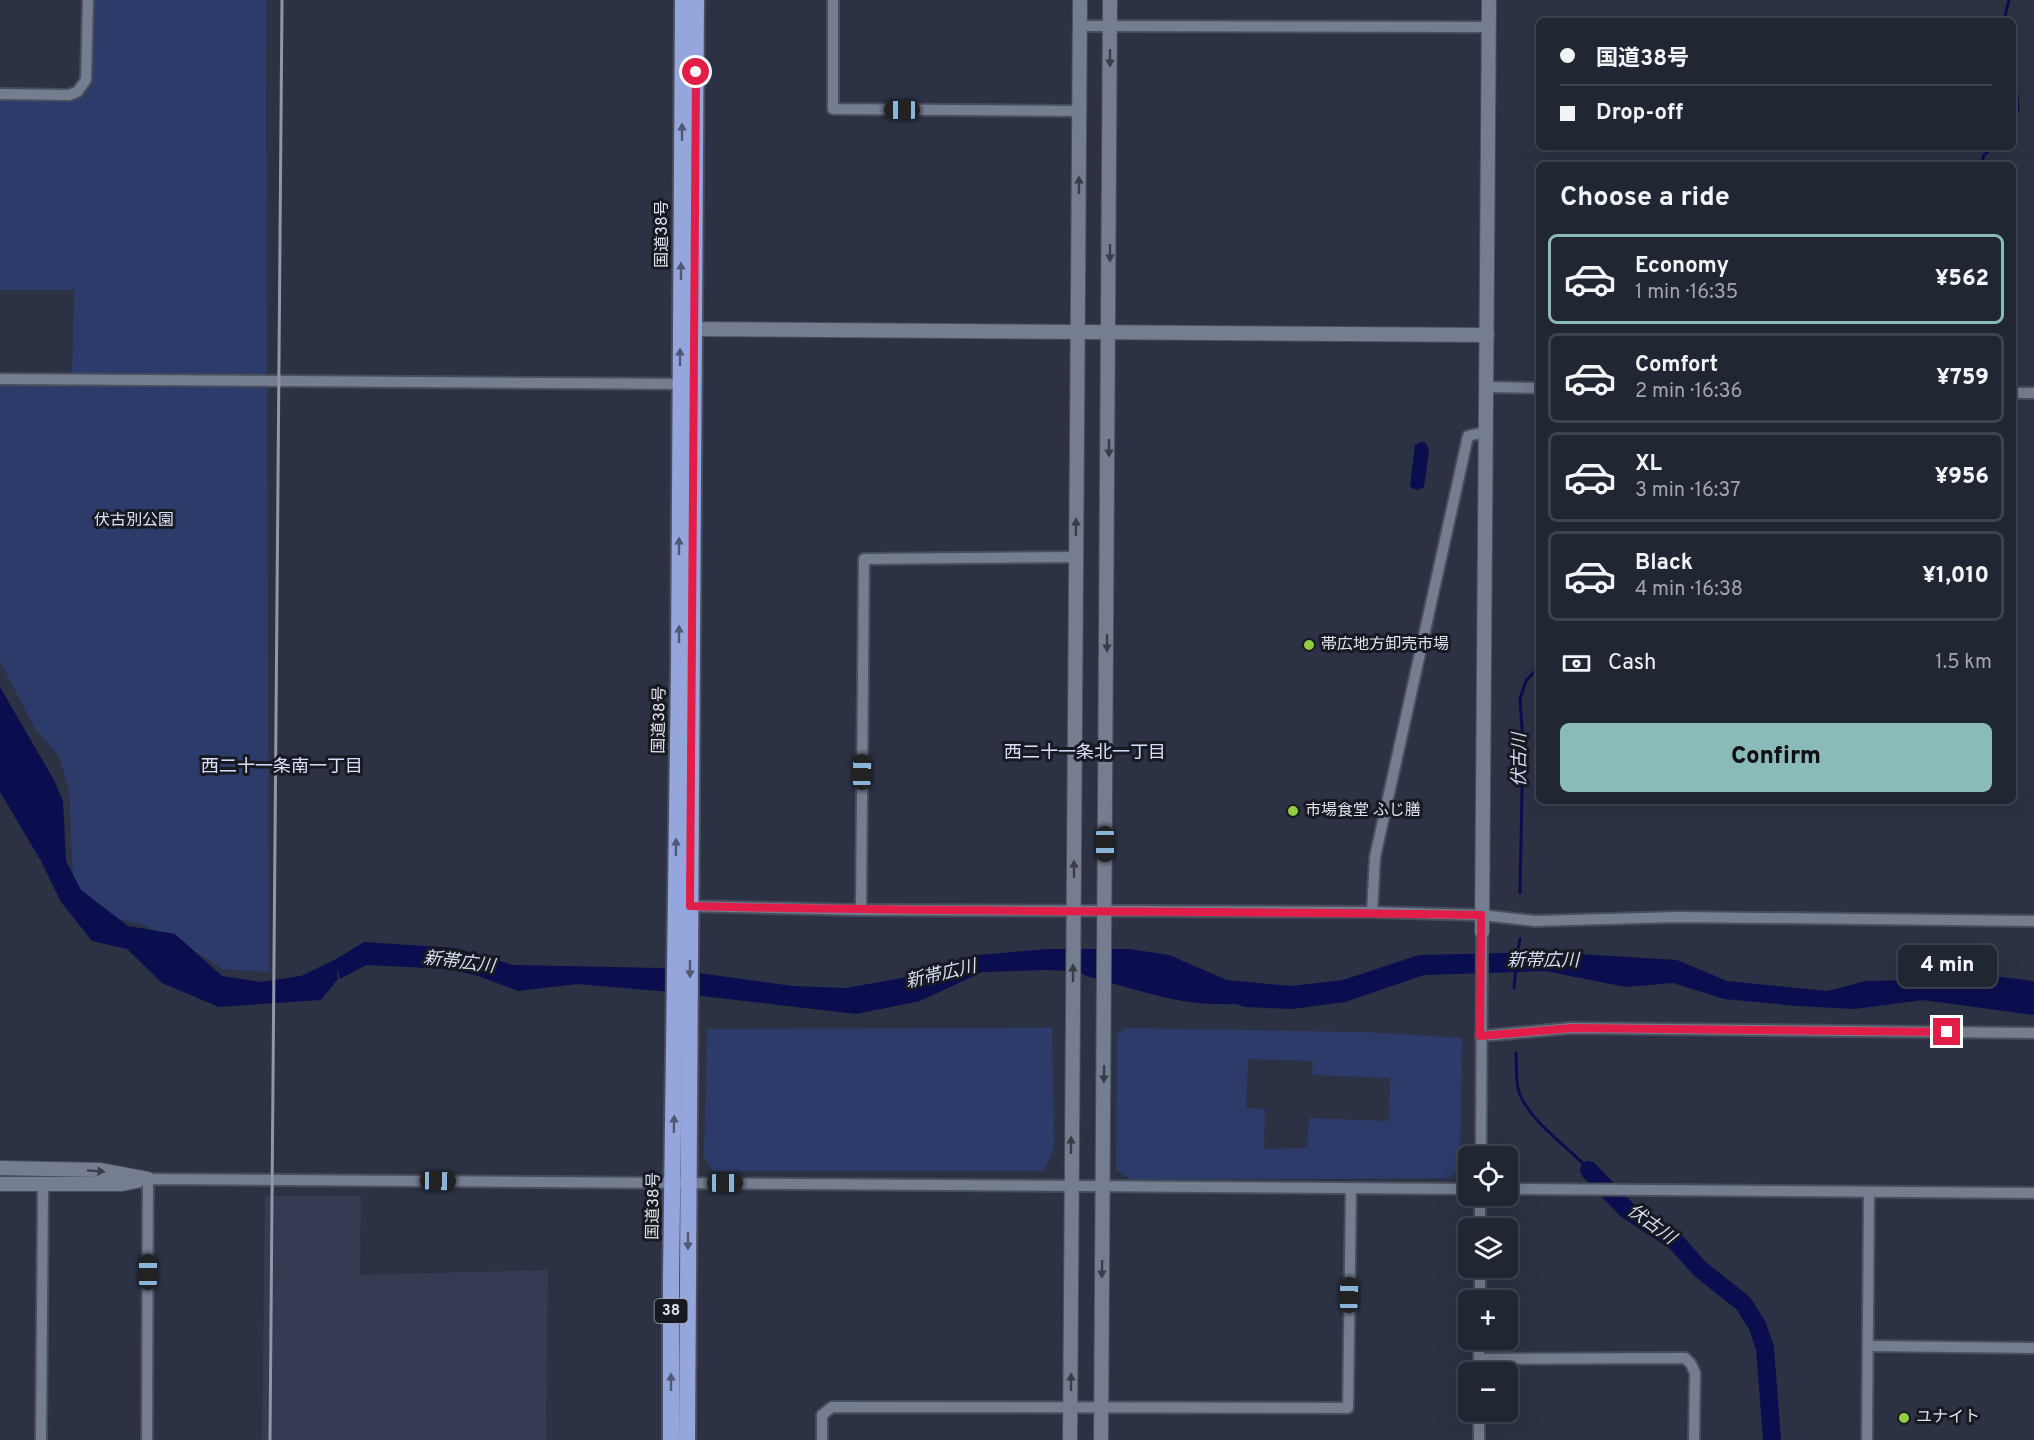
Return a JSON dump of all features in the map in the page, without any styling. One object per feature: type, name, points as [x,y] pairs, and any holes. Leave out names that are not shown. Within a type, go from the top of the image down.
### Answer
[{"type":"highway","name":"国道38号","points":[[683,0],[687,384],[681,1183],[687,1440]]},
{"type":"highway","name":"国道38号","points":[[687,329],[696,0]]},
{"type":"highway","name":"国道38号","points":[[671,1440],[671,1278],[681,1183]]},
{"type":"street","points":[[0,94],[69,95],[77,92],[86,80],[88,0]]},
{"type":"street","points":[[833,0],[833,109],[1080,111]]},
{"type":"street","points":[[1070,1440],[1080,0]]},
{"type":"street","points":[[1101,1440],[1110,0]]},
{"type":"street","points":[[1480,1146],[1489,0]]},
{"type":"street","points":[[1080,26],[1489,27]]},
{"type":"street","points":[[687,329],[1487,335]]},
{"type":"street","points":[[0,379],[687,384]]},
{"type":"street","points":[[1486,387],[1536,388]]},
{"type":"street","points":[[2016,393],[2034,393]]},
{"type":"street","points":[[1372,912],[1375,857],[1468,436],[1485,432]]},
{"type":"street","points":[[861,910],[864,559],[1076,557]]},
{"type":"street","points":[[683,906],[861,910],[1372,912],[1481,915],[1535,921],[1678,917],[2034,921]]},
{"type":"street","points":[[1480,1036],[1572,1028],[2034,1033]]},
{"type":"street","points":[[0,1168],[100,1170],[148,1179],[1458,1189]]},
{"type":"street","points":[[41,1440],[43,1168]]},
{"type":"street","points":[[0,1184],[122,1184],[148,1179]]},
{"type":"street","points":[[147,1440],[148,1179]]},
{"type":"street","points":[[822,1440],[822,1415],[832,1407],[1348,1407],[1351,1188]]},
{"type":"street","points":[[1518,1189],[2034,1193]]},
{"type":"street","points":[[1867,1440],[1869,1192]]},
{"type":"street","points":[[1868,1346],[2034,1348]]},
{"type":"street","points":[[1479,1350],[1479,1359],[1685,1358],[1695,1373],[1694,1440]]},
{"type":"street","points":[[1479,1422],[1479,1440]]},
{"type":"shaded area","points":[[265,1196],[361,1196],[360,1275],[548,1270],[546,1440],[262,1440]]},
{"type":"green space","name":"伏古別公園","points":[[92,0],[266,0],[269,972],[222,969],[203,956],[144,925],[119,919],[87,906],[73,877],[69,790],[59,756],[34,727],[0,661],[0,379],[72,380],[74,290],[0,290],[0,99],[77,99],[92,85]]},
{"type":"green space","points":[[1052,1028],[1054,1147],[1044,1171],[713,1171],[704,1157],[707,1029]]},
{"type":"green space","points":[[1125,1028],[1362,1032],[1462,1038],[1460,1146],[1458,1146],[1458,1170],[1449,1178],[1132,1180],[1116,1170],[1117,1034]],"holes":[[[1248,1059],[1313,1061],[1312,1075],[1390,1078],[1389,1121],[1309,1118],[1307,1148],[1264,1149],[1265,1109],[1246,1108]]]},
{"type":"water","points":[[1421,442],[1426,443],[1429,450],[1424,487],[1418,490],[1410,485],[1415,445]]},
{"type":"water","points":[[0,687],[54,780],[63,801],[66,861],[81,890],[128,926],[175,934],[222,976],[260,982],[301,976],[364,942],[455,948],[513,965],[662,968],[793,986],[846,988],[913,976],[944,963],[979,955],[1048,949],[1129,949],[1169,955],[1227,980],[1290,986],[1343,980],[1419,955],[1547,952],[1677,960],[1727,981],[1827,991],[1866,981],[1957,977],[2000,980],[2034,992],[2034,1015],[1923,1000],[1854,1009],[1797,1006],[1724,999],[1673,983],[1626,987],[1545,971],[1424,975],[1345,1002],[1292,1009],[1245,1007],[1135,974],[1047,970],[982,972],[920,1001],[856,1014],[659,991],[577,984],[518,991],[478,976],[448,969],[366,965],[340,979],[337,968],[338,979],[321,1000],[219,1007],[162,983],[127,949],[92,941],[61,902],[41,861],[0,792]]},
{"type":"waterway","name":"伏古川","points":[[2005,18],[2009,0]]},
{"type":"waterway","name":"伏古川","points":[[2016,89],[2018,111]]},
{"type":"waterway","name":"伏古川","points":[[1982,162],[1984,155],[1990,150]]},
{"type":"waterway","name":"伏古川","points":[[1520,893],[1523,742],[1520,699],[1526,681],[1536,670]]},
{"type":"waterway","name":"伏古川","points":[[1517,956],[1520,939]]},
{"type":"waterway","name":"新帯広川","points":[[1088,967],[1178,991],[1234,995]]},
{"type":"waterway","name":"伏古川","points":[[1514,988],[1516,968]]},
{"type":"waterway","name":"新帯広川","points":[[2000,986],[2034,990]]},
{"type":"waterway","name":"伏古川","points":[[1516,1053],[1517,1086],[1526,1106],[1542,1126],[1589,1170]]},
{"type":"waterway","name":"伏古川","points":[[1589,1170],[1627,1210],[1676,1242],[1700,1269],[1743,1303],[1757,1325],[1765,1348],[1772,1440]]},
{"type":"railway","points":[[270,1440],[282,0]]},
{"type":"place","name":"帯広地方卸売市場","points":[[1309,645]]},
{"type":"place","name":"市場食堂 ふじ膳","points":[[1293,811]]},
{"type":"place","name":"ユナイト","points":[[1904,1418]]},
{"type":"district","name":"西二十一条北一丁目","points":[[1085,753]]},
{"type":"district","name":"西二十一条南一丁目","points":[[282,767]]},
{"type":"route","points":[[696,72],[690,906],[861,910],[1372,912],[1481,915],[1480,1036],[1572,1028],[1947,1032]]}]
